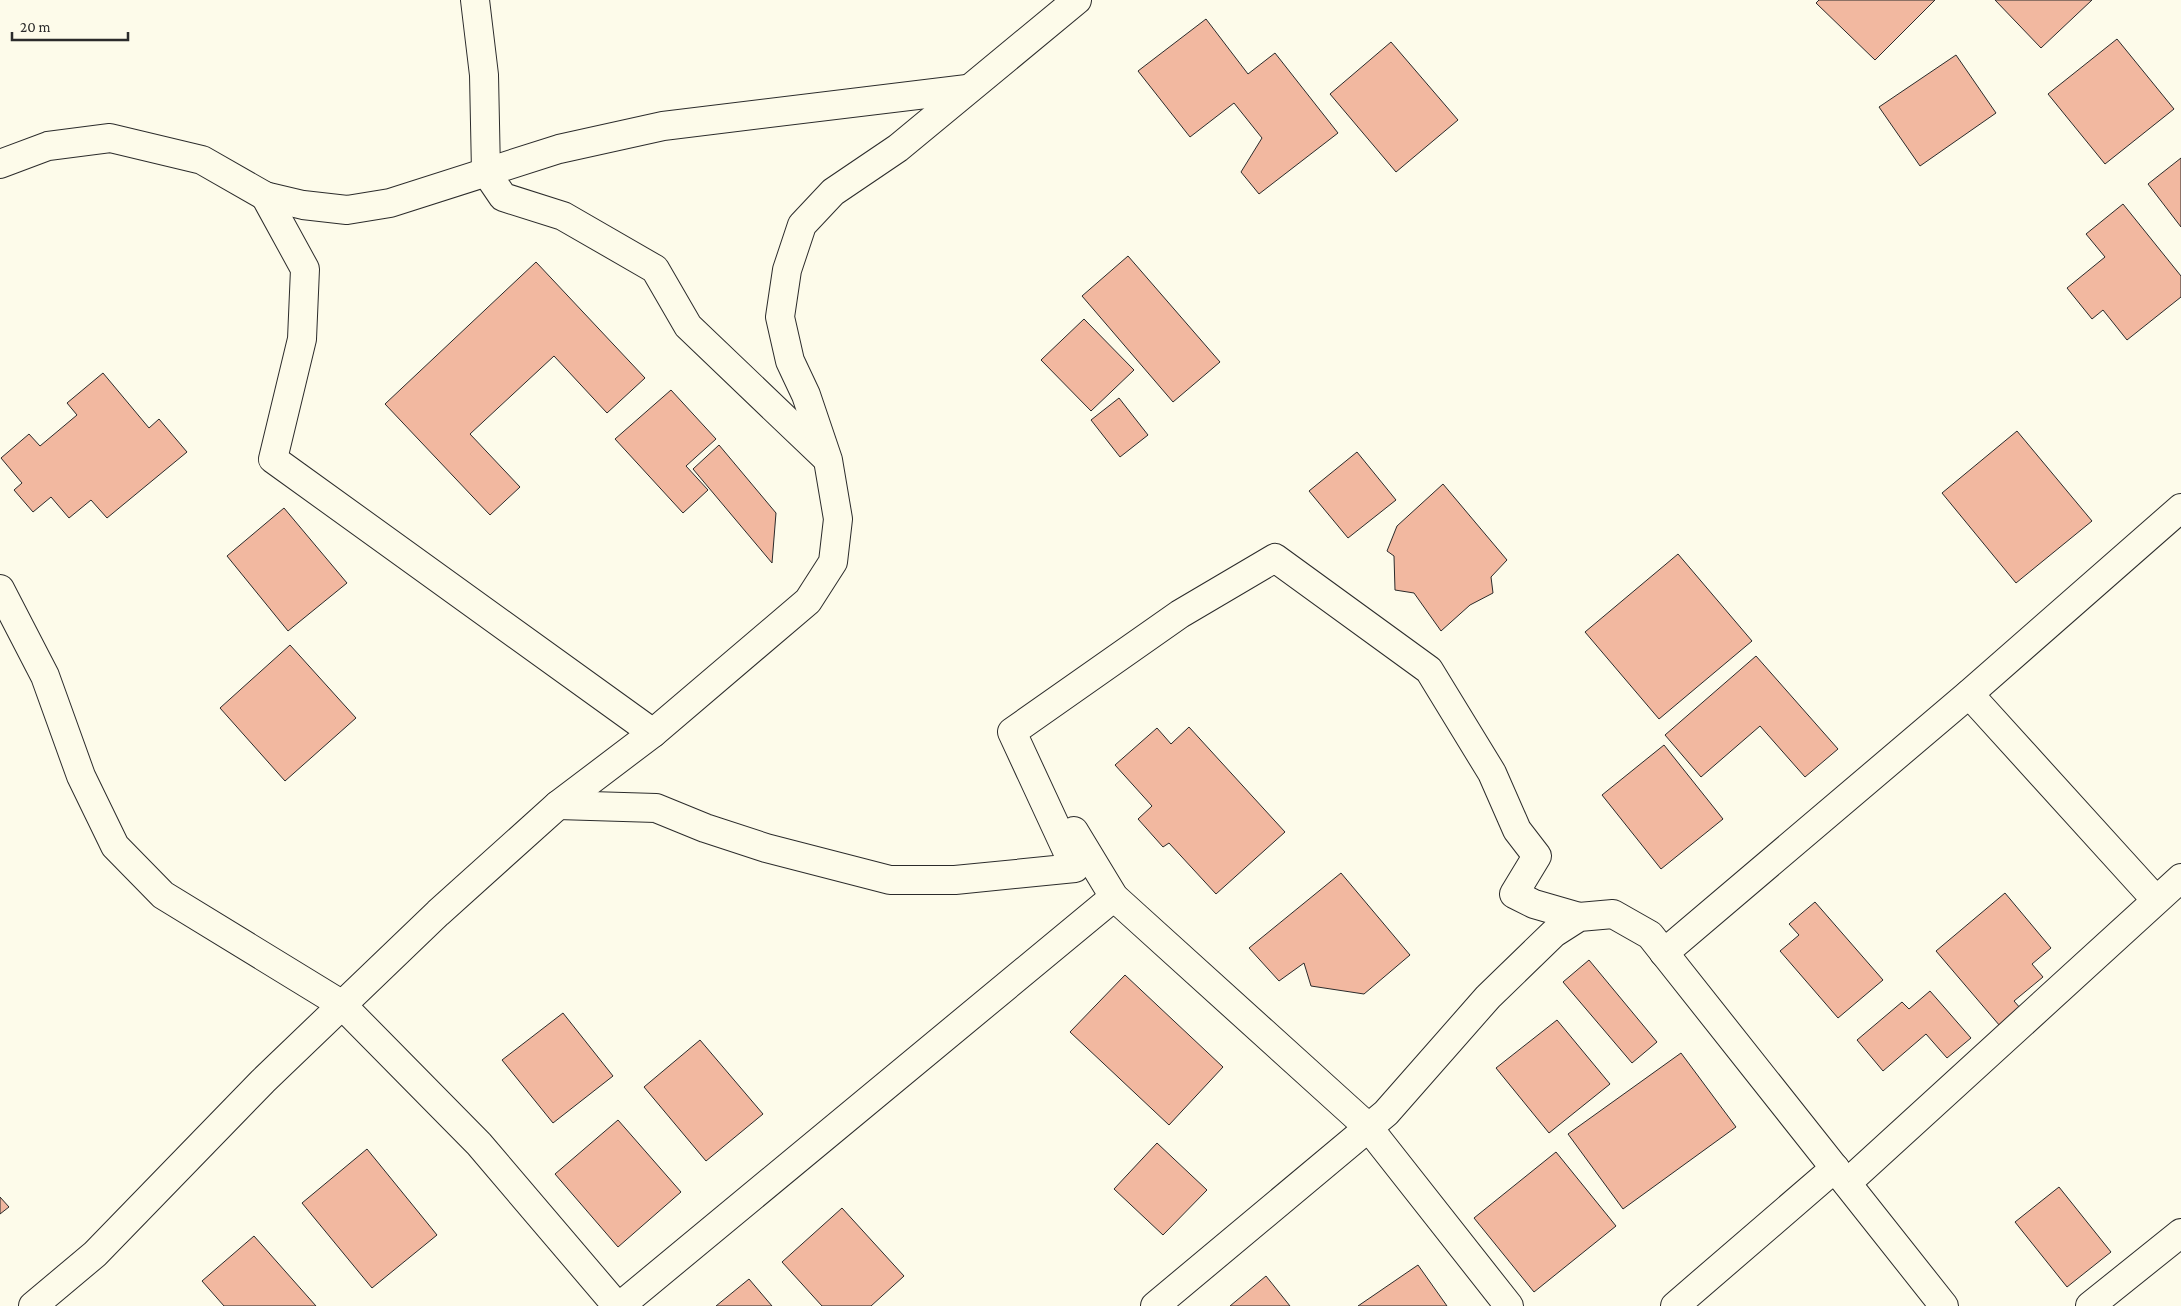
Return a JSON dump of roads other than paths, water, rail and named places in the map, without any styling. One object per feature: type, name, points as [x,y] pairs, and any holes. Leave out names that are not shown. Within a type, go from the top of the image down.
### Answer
[{"type":"street","points":[[475,0],[484,75],[486,172],[503,197],[564,216],[655,269],[688,326],[828,460]]},
{"type":"street","points":[[33,1306],[95,1254],[341,1004],[558,804],[654,733],[808,601],[833,562],[838,519],[828,460],[806,395],[790,360],[780,317],[787,270],[802,225],[833,192],[898,148],[967,89],[1077,0]]},
{"type":"street","points":[[0,164],[48,146],[110,138],[202,160],[265,196],[303,205],[347,210],[390,203],[559,149],[663,126],[967,89]]},
{"type":"street","points":[[265,196],[305,269],[302,339],[273,459],[654,733]]},
{"type":"street","points":[[1664,953],[1969,694],[2181,508]]},
{"type":"street","points":[[1012,732],[1180,614],[1275,558],[1429,670],[1492,773],[1517,830],[1537,856],[1514,894],[1534,904],[1579,917],[1613,914],[1650,935],[1944,1306]]},
{"type":"street","points":[[0,589],[46,676],[81,776],[115,846],[163,895],[341,1004],[479,1144],[618,1306],[1114,897]]},
{"type":"street","points":[[1969,694],[2156,900]]},
{"type":"street","points":[[558,804],[656,808],[705,828],[766,848],[890,880],[955,880],[1075,868],[1012,732]]},
{"type":"street","points":[[1012,732],[1114,897],[1368,1127],[1509,1306]]},
{"type":"street","points":[[1675,1306],[1841,1176],[2181,878]]},
{"type":"street","points":[[1155,1306],[1386,1112],[1488,997],[1554,933],[1579,917]]},
{"type":"street","points":[[2090,1306],[2181,1233]]}]
